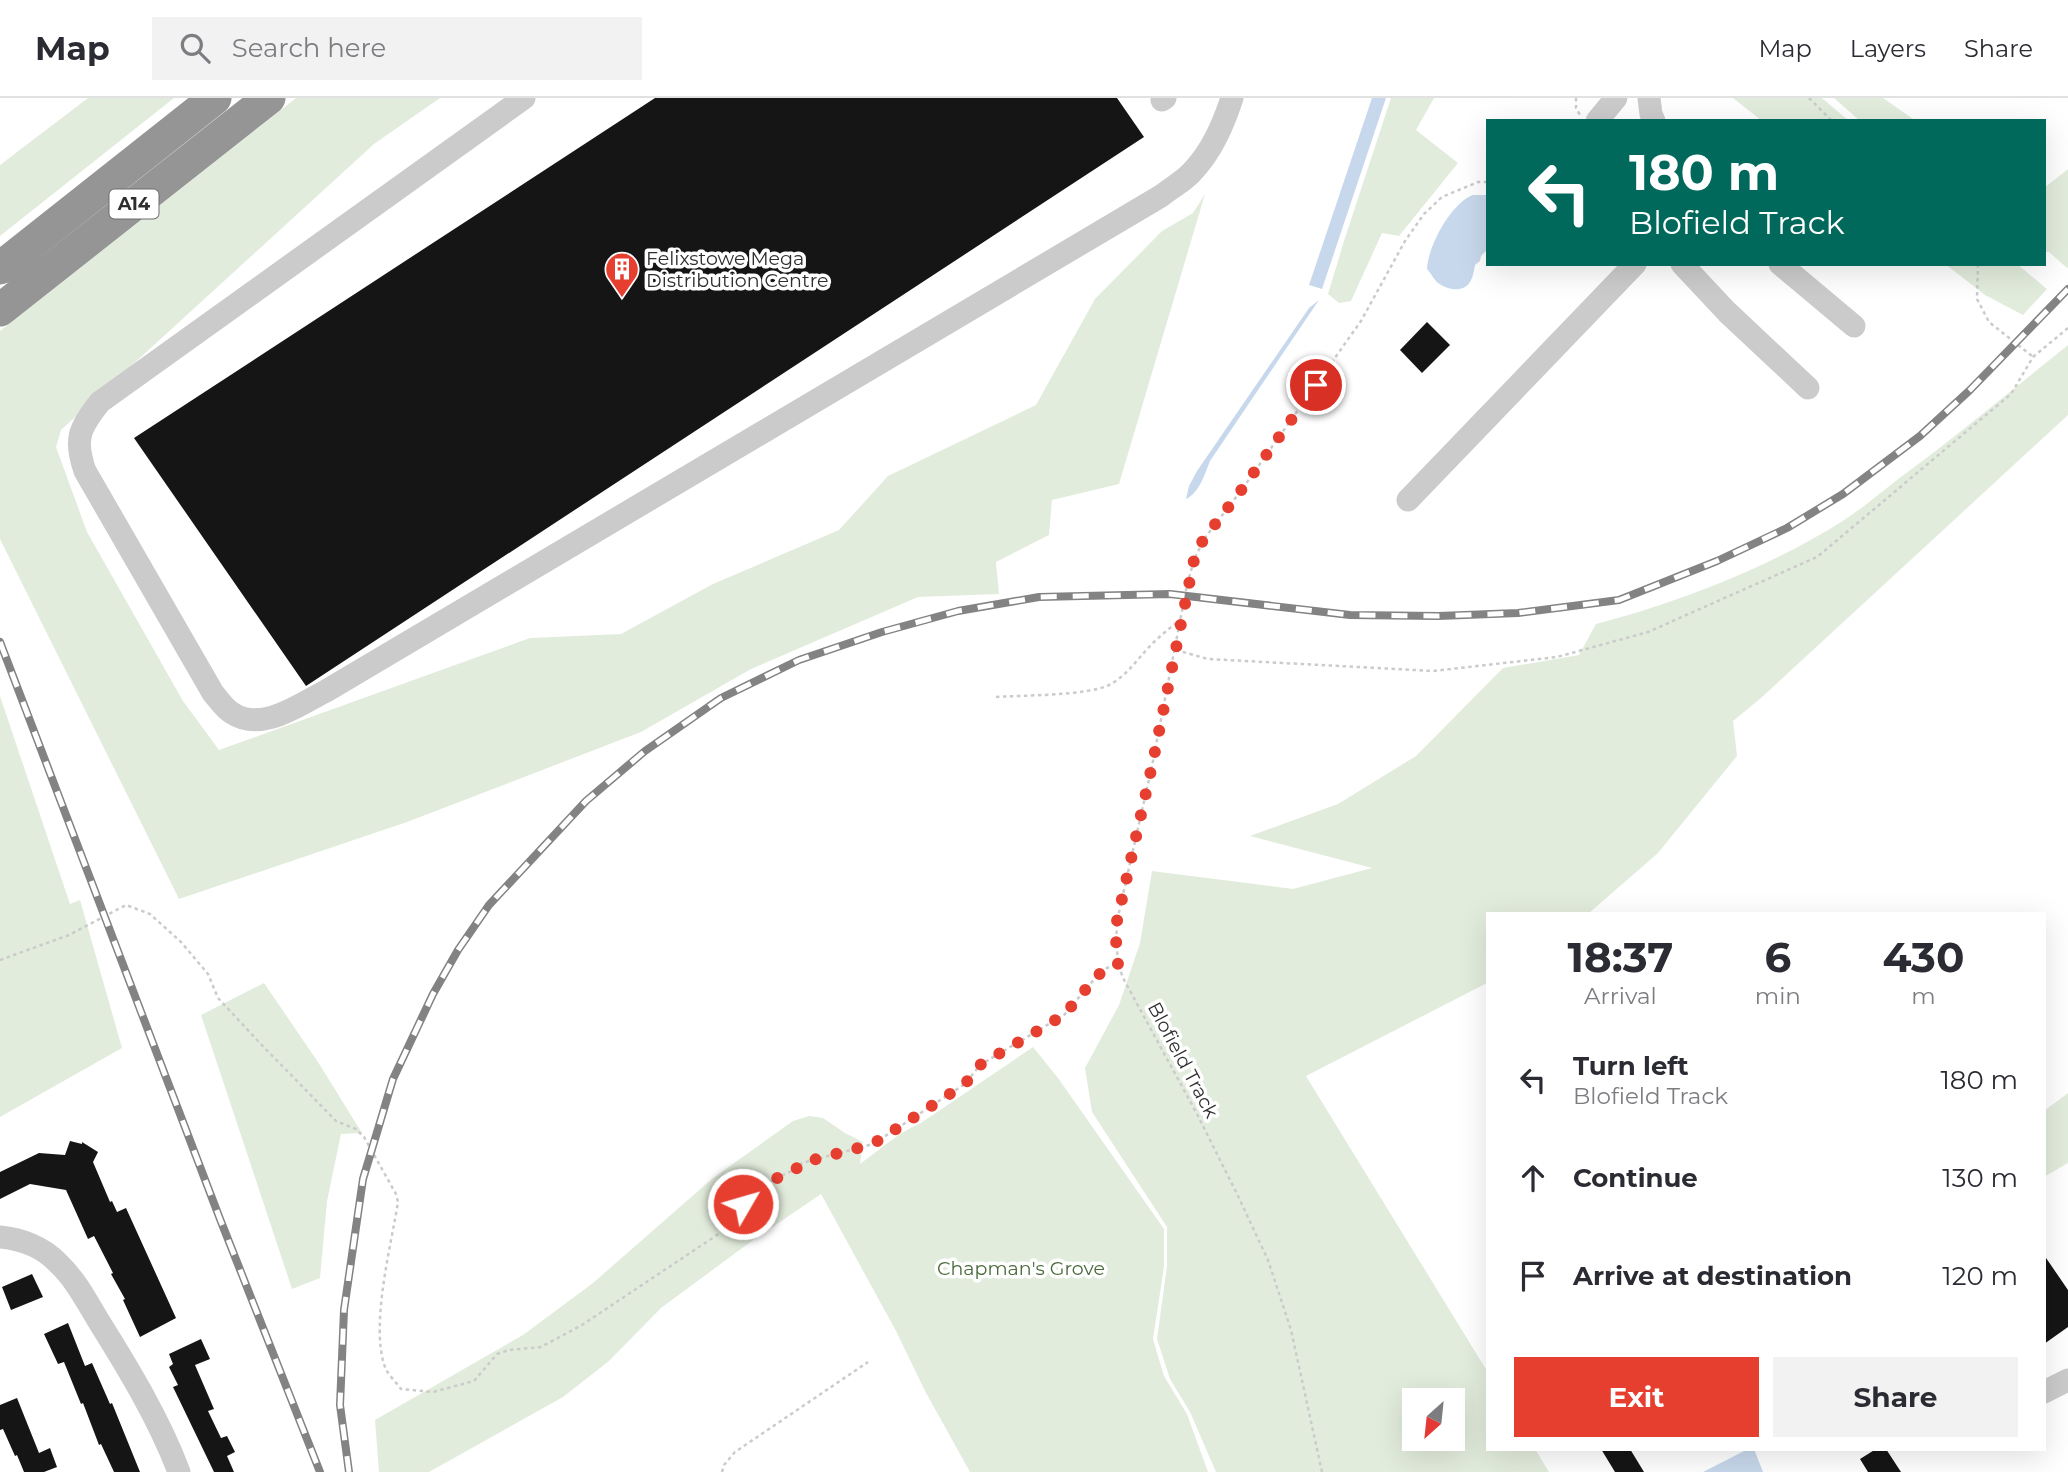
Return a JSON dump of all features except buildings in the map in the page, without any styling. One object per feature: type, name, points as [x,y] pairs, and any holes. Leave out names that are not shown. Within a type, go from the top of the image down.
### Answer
[{"type":"highway","name":"A14","points":[[0,268],[215,98]]},
{"type":"highway","name":"A14","points":[[0,310],[269,98]]},
{"type":"street","points":[[524,98],[100,402],[85,422],[78,440],[85,471],[213,693],[232,713],[248,720],[271,718],[326,691],[1161,196],[1191,174],[1210,150],[1225,120],[1231,98]]},
{"type":"street","points":[[1599,119],[1616,98]]},
{"type":"street","points":[[1408,500],[1633,266]]},
{"type":"street","points":[[1684,266],[1727,312],[1808,387]]},
{"type":"street","points":[[1782,266],[1854,327]]},
{"type":"street","points":[[0,1237],[26,1242],[42,1251],[57,1262],[71,1278],[143,1396],[179,1472]]},
{"type":"street","points":[[2046,1391],[2068,1380]]},
{"type":"path","points":[[1576,98],[1576,108],[1582,119]]},
{"type":"path","points":[[1809,98],[1830,119]]},
{"type":"path","name":"Blofield Track","points":[[1322,1472],[1292,1330],[1268,1261],[1197,1114],[1123,978],[1116,947],[1117,921],[1194,560],[1203,540],[1361,321],[1405,241],[1424,214],[1442,197],[1478,182],[1486,182]]},
{"type":"path","points":[[1978,266],[1977,299],[1989,322],[2033,357]]},
{"type":"path","points":[[1176,650],[1208,659],[1433,671],[1558,657],[1648,632],[1817,557],[2011,394],[2033,357],[2068,328]]},
{"type":"path","points":[[996,697],[1070,692],[1110,685],[1125,674],[1153,643],[1181,619]]},
{"type":"path","points":[[0,960],[69,935],[126,905],[150,914],[181,942],[208,974],[219,998],[257,1040],[336,1121],[356,1129],[364,1137],[397,1195],[379,1339],[386,1369],[401,1389],[433,1392],[474,1381],[497,1354],[541,1347],[582,1325],[729,1227],[743,1204],[775,1179],[796,1169],[802,1163],[873,1144],[965,1084],[980,1065],[1064,1015],[1097,976],[1118,964]]},
{"type":"path","points":[[722,1472],[724,1465],[735,1452],[868,1362]]},
{"type":"green space","points":[[88,98],[174,98],[0,236],[0,165]]},
{"type":"green space","points":[[296,98],[440,98],[374,144],[61,430],[56,447],[87,532],[183,701],[219,750],[530,638],[621,634],[713,584],[839,530],[888,476],[1036,405],[1095,299],[1162,231],[1193,213],[1205,194],[1119,484],[1052,500],[1049,535],[996,562],[999,594],[918,597],[751,669],[641,732],[407,822],[179,899],[0,539],[0,331]]},
{"type":"green space","points":[[1391,98],[1434,98],[1416,130],[1458,163],[1399,236],[1382,233],[1351,301],[1339,303],[1328,294]]},
{"type":"green space","points":[[1733,98],[1822,98],[1847,119],[1759,119]]},
{"type":"green space","points":[[1834,98],[1883,98],[1913,119],[1858,119]]},
{"type":"green space","points":[[2068,169],[2067,268],[2046,252],[2046,186]]},
{"type":"green space","points":[[1948,266],[2019,266],[2047,289],[2023,315],[1985,295]]},
{"type":"green space","points":[[2068,345],[2068,415],[1733,721],[1737,756],[1658,853],[1590,912],[1486,912],[1486,984],[1306,1076],[1486,1369],[1486,1451],[1536,1451],[1549,1472],[1216,1472],[1190,1412],[1170,1379],[1157,1339],[1167,1266],[1167,1227],[1092,1112],[1085,1068],[1119,1005],[1140,943],[1152,871],[1293,889],[1372,868],[1250,836],[1338,804],[1416,756],[1503,668],[1579,655],[1596,624],[1659,606],[1754,569],[1841,522]]},
{"type":"green space","points":[[0,696],[70,904],[80,900],[122,1048],[0,1117]]},
{"type":"green space","points":[[264,983],[362,1133],[341,1134],[327,1201],[320,1278],[292,1289],[201,1015]]},
{"type":"green space","name":"Chapman's Grove","points":[[1033,1047],[1058,1078],[1164,1229],[1164,1267],[1153,1339],[1164,1376],[1187,1414],[1208,1472],[970,1472],[821,1194],[661,1308],[609,1361],[563,1397],[429,1472],[379,1472],[375,1420],[523,1335],[593,1283],[713,1178],[793,1121],[809,1116],[823,1118],[863,1142],[860,1164],[897,1136],[921,1123]]},
{"type":"green space","points":[[2068,1093],[2068,1163],[2046,1176],[2046,1110]]},
{"type":"water","points":[[1372,98],[1386,98],[1322,289],[1309,285]]},
{"type":"water","points":[[1473,195],[1486,195],[1486,251],[1475,265],[1467,285],[1460,289],[1450,289],[1435,280],[1427,269],[1428,260],[1442,226],[1465,200]]},
{"type":"water","points":[[1319,300],[1210,461],[1198,488],[1186,499],[1197,471],[1309,308]]},
{"type":"water","points":[[1744,1451],[1755,1451],[1763,1472],[1703,1472]]},
{"type":"railway","points":[[349,1472],[340,1405],[344,1310],[363,1179],[393,1079],[433,994],[458,950],[489,905],[586,801],[645,751],[721,698],[799,660],[882,632],[958,611],[1039,597],[1170,594],[1350,615],[1438,616],[1518,613],[1619,600],[1717,561],[1787,528],[1843,494],[1920,436],[1970,390],[2068,289]]},
{"type":"railway","points":[[0,642],[220,1219],[320,1472]]},
{"type":"place","name":"Felixstowe Mega Distribution Centre","points":[[622,299]]},
{"type":"route","points":[[743,1204],[775,1179],[796,1169],[802,1163],[873,1144],[965,1084],[980,1065],[1064,1015],[1097,976],[1118,964],[1117,921],[1194,560],[1203,540],[1316,385]]}]
